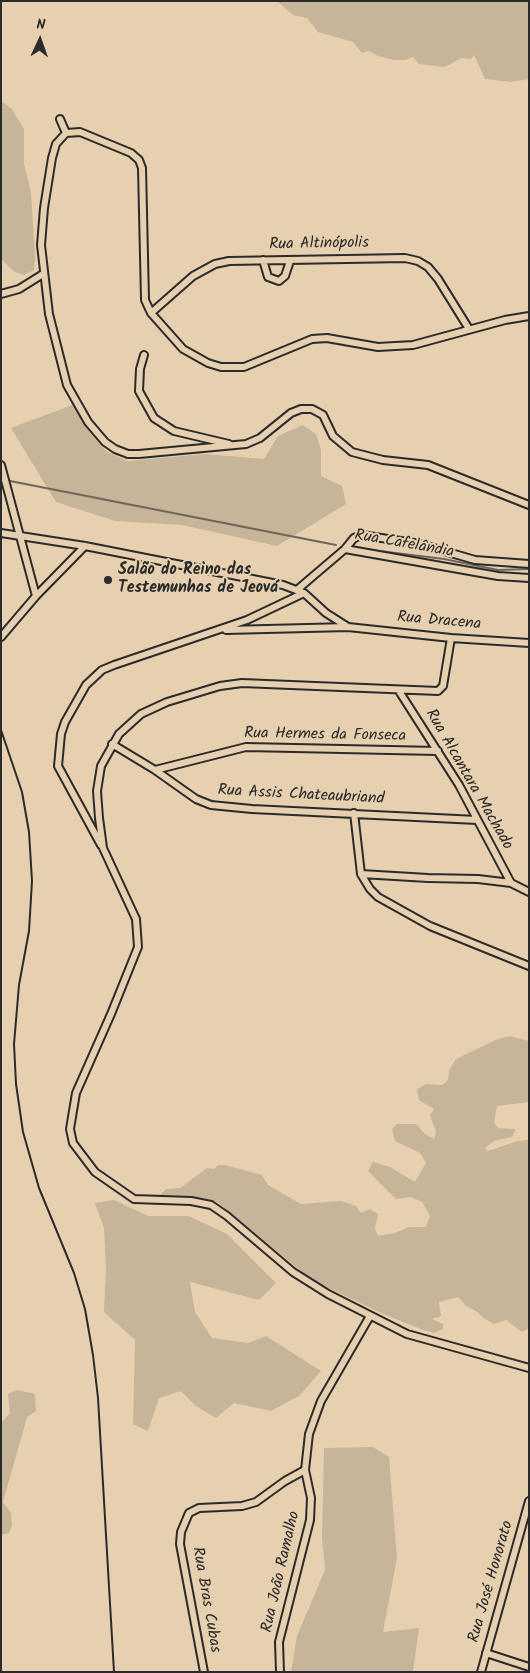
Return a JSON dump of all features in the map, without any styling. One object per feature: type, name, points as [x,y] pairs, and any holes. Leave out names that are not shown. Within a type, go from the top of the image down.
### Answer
[{"type":"street","points":[[60,119],[66,133]]},
{"type":"street","points":[[529,316],[469,329],[413,346],[378,348],[327,338],[312,339],[260,363],[244,368],[222,367],[198,358],[183,349],[152,313],[145,300],[143,285],[142,168],[138,160],[131,153],[80,132],[66,133],[56,144],[52,158],[42,236],[43,274],[52,330],[63,373],[80,410],[104,442],[128,454],[251,443],[291,413],[302,409],[312,409],[323,415],[334,436],[352,452],[383,460],[428,465],[529,505]]},
{"type":"street","name":"Rua Altinópolis","points":[[152,313],[174,292],[204,269],[229,261],[388,257],[418,261],[428,268],[438,279],[469,329]]},
{"type":"street","points":[[263,260],[268,277],[279,281],[285,276],[290,260]]},
{"type":"street","points":[[1,294],[19,289],[43,274]]},
{"type":"street","points":[[144,355],[140,369],[140,391],[154,418],[174,431],[232,445]]},
{"type":"street","points":[[1,465],[36,596]]},
{"type":"street","points":[[1,533],[85,546],[301,591]]},
{"type":"street","name":"Rua Cafelândia","points":[[529,564],[475,560],[420,544],[366,536],[354,538],[345,549],[498,576],[529,578]]},
{"type":"street","points":[[1,637],[36,596],[85,546]]},
{"type":"street","points":[[345,549],[301,591],[275,608],[222,630],[140,655],[114,665],[97,675],[78,697],[65,722],[61,734],[58,766],[103,848],[138,926],[138,947],[112,1014],[76,1093],[70,1120],[73,1143],[96,1172],[122,1193],[140,1200],[191,1201],[210,1205],[228,1216],[311,1285],[370,1316],[407,1334],[529,1368]]},
{"type":"street","name":"Rua Dracena","points":[[301,591],[326,613],[348,627]]},
{"type":"street","name":"Rua Dracena","points":[[222,630],[348,627],[451,638],[529,643]]},
{"type":"street","points":[[103,848],[98,780],[101,766],[112,744],[125,728],[141,714],[181,696],[220,686],[242,683],[399,691],[440,690],[443,686],[451,638]]},
{"type":"street","name":"Rua Alcantara Machado","points":[[399,691],[438,752],[511,883]]},
{"type":"street","name":"Rua Assis Chateaubriand","points":[[112,744],[155,770],[196,799],[211,805],[252,810],[354,813],[477,820]]},
{"type":"street","name":"Rua Hermes da Fonseca","points":[[155,770],[246,747],[438,752]]},
{"type":"street","points":[[354,813],[361,874],[370,889],[394,908],[462,941],[529,966]]},
{"type":"street","points":[[361,874],[468,878],[511,883],[529,892]]},
{"type":"street","name":"Rua João Ramalho","points":[[280,1672],[279,1642],[310,1520],[311,1498],[305,1470],[309,1434],[316,1412],[370,1316]]},
{"type":"street","name":"Rua Bras Cubas","points":[[204,1672],[180,1544],[181,1532],[189,1513],[199,1508],[242,1506],[256,1502],[285,1481],[305,1470]]},
{"type":"street","name":"Rua José Honorato","points":[[481,1672],[529,1501]]},
{"type":"street","points":[[486,1653],[529,1667]]},
{"type":"shaded area","points":[[277,1],[529,1],[529,79],[511,82],[485,79],[474,55],[471,59],[461,58],[445,67],[419,64],[413,57],[406,60],[394,60],[378,56],[369,51],[362,53],[353,42],[318,32],[307,18],[293,15]]},
{"type":"shaded area","points":[[1,101],[12,109],[24,129],[24,164],[31,193],[35,258],[34,270],[24,275],[15,272],[1,259]]},
{"type":"shaded area","points":[[75,404],[94,438],[106,451],[127,461],[205,454],[264,459],[278,436],[303,425],[316,434],[321,450],[321,476],[342,486],[346,504],[277,546],[182,525],[115,521],[56,502],[11,428]]},
{"type":"shaded area","points":[[510,1036],[529,1041],[529,1102],[497,1106],[494,1122],[498,1128],[516,1129],[512,1137],[494,1141],[485,1148],[488,1151],[518,1141],[529,1140],[529,1328],[522,1332],[506,1320],[494,1324],[466,1306],[458,1297],[439,1302],[441,1316],[432,1319],[443,1324],[443,1329],[434,1333],[423,1330],[381,1313],[312,1280],[217,1202],[188,1197],[167,1198],[160,1195],[166,1189],[180,1188],[207,1168],[214,1169],[218,1165],[225,1165],[262,1175],[268,1185],[301,1204],[341,1201],[356,1206],[361,1213],[370,1209],[378,1214],[375,1228],[378,1236],[395,1233],[409,1227],[426,1227],[430,1216],[422,1202],[411,1197],[396,1199],[368,1171],[373,1162],[390,1167],[415,1182],[426,1163],[420,1153],[395,1141],[392,1129],[397,1124],[416,1124],[425,1134],[434,1139],[436,1132],[430,1115],[434,1109],[419,1100],[417,1089],[426,1084],[442,1085],[448,1080],[449,1070],[456,1059],[498,1039]]},
{"type":"shaded area","points":[[114,1200],[148,1216],[189,1216],[227,1234],[276,1283],[259,1300],[190,1282],[195,1312],[212,1338],[248,1343],[266,1336],[321,1371],[299,1396],[271,1411],[234,1403],[216,1418],[196,1406],[181,1391],[159,1398],[148,1431],[133,1424],[135,1340],[104,1312],[106,1270],[104,1228],[95,1203]]},
{"type":"shaded area","points":[[17,1390],[35,1394],[36,1411],[27,1417],[3,1502],[11,1513],[12,1525],[9,1533],[1,1535],[1,1423],[10,1413],[8,1394]]},
{"type":"shaded area","points":[[373,1447],[389,1457],[397,1558],[383,1632],[419,1628],[413,1672],[291,1672],[297,1636],[325,1570],[322,1538],[324,1448]]},
{"type":"waterway","points":[[10,481],[336,545]]},
{"type":"waterway","points":[[355,548],[444,559],[498,570],[529,569]]},
{"type":"railway","points":[[1,730],[22,792],[29,832],[32,881],[29,931],[19,985],[14,1044],[16,1084],[23,1132],[39,1188],[74,1273],[85,1309],[93,1355],[98,1398],[114,1672]]},
{"type":"place","name":"Salão do Reino das Testemunhas de Jeová","points":[[108,580]]}]
